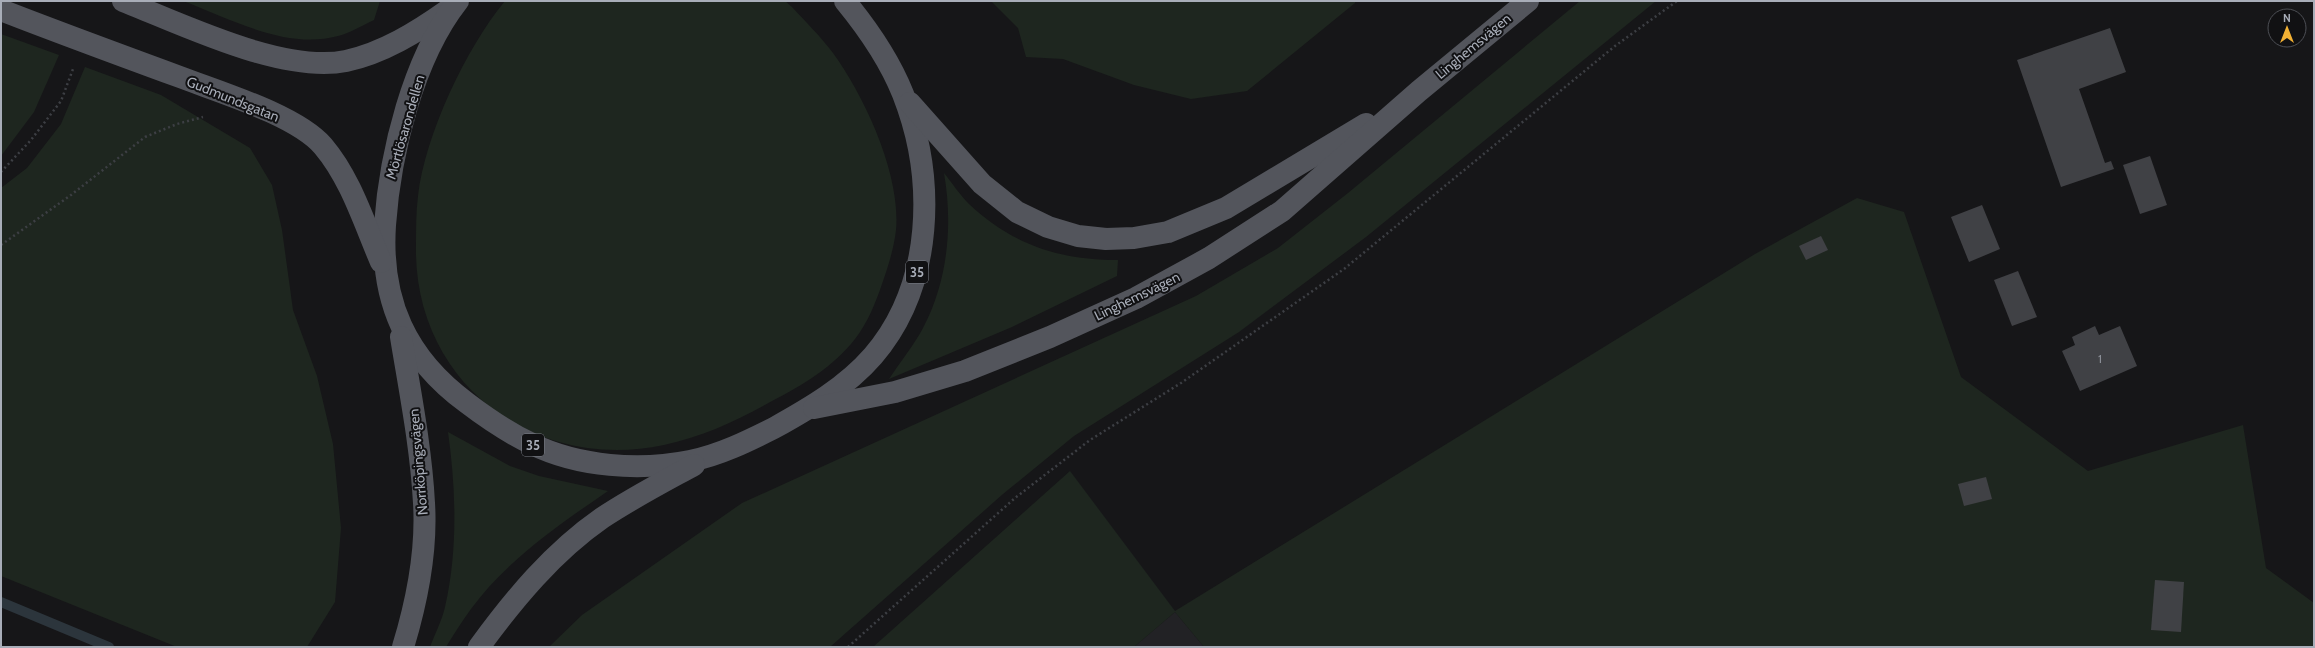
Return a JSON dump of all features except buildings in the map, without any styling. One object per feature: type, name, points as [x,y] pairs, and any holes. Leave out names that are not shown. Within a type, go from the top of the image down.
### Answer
[{"type":"main road","points":[[123,1],[239,46],[282,59],[317,63],[346,61],[381,49],[410,36],[456,4]]},
{"type":"main road","name":"Mörtlösarondellen","points":[[456,4],[434,39],[419,74],[392,161],[384,240],[387,276],[398,324],[410,345],[440,380],[485,416],[534,445],[557,454],[611,465],[670,464],[713,455],[758,436],[807,410],[855,374],[872,356],[890,333],[906,303],[917,274],[922,245],[923,182],[919,148],[903,94],[878,45],[845,1]]},
{"type":"main road","name":"Linghemsvägen","points":[[807,410],[895,392],[965,371],[1050,337],[1136,298],[1209,258],[1282,211],[1419,91],[1528,1]]},
{"type":"main road","name":"Gudmundsgatan","points":[[1,10],[263,108],[305,131],[322,145],[337,164],[351,190],[387,276]]},
{"type":"main road","name":"Linghemsvägen","points":[[903,94],[972,173],[1017,212],[1048,227],[1070,234],[1106,239],[1134,238],[1168,232],[1226,208],[1419,91]]},
{"type":"main road","name":"Norrköpingsvägen","points":[[398,324],[418,432],[424,504],[421,566],[414,610],[403,647]]},
{"type":"main road","name":"35","points":[[479,647],[528,586],[564,549],[602,519],[651,488],[713,455]]},
{"type":"path","points":[[848,647],[1015,498],[1090,440],[1181,383],[1344,269],[1615,46],[1677,1]]},
{"type":"path","points":[[1,172],[31,140],[61,101],[76,63]]},
{"type":"path","points":[[1,245],[71,195],[145,136],[177,124],[204,117]]},
{"type":"shaded area","points":[[183,1],[380,1],[374,20],[352,31],[338,36],[318,39],[299,39],[279,36],[239,24]]},
{"type":"shaded area","points":[[505,1],[785,1],[808,24],[833,53],[845,71],[868,114],[887,161],[893,185],[896,208],[896,230],[894,244],[889,264],[877,298],[867,320],[855,339],[837,358],[827,367],[795,388],[747,415],[706,433],[664,445],[615,450],[569,445],[527,430],[489,406],[458,375],[435,338],[420,294],[416,245],[416,214],[418,196],[422,172],[429,146],[438,120],[450,93],[462,67],[476,43],[490,20]]},
{"type":"shaded area","points":[[991,1],[1355,1],[1355,3],[1247,91],[1191,99],[1134,85],[1063,59],[1026,57],[1018,28]]},
{"type":"shaded area","points":[[1580,1],[1656,1],[1366,237],[1239,332],[1074,436],[1003,494],[830,647],[549,647],[582,615],[742,503],[1196,296],[1278,248],[1348,193]]},
{"type":"shaded area","points":[[1,34],[59,55],[34,112],[1,156]]},
{"type":"shaded area","points":[[85,67],[161,95],[250,148],[272,185],[282,230],[293,310],[317,376],[333,444],[341,528],[335,602],[307,647],[177,647],[1,576],[1,188],[27,168],[61,124]]},
{"type":"shaded area","points":[[944,173],[969,204],[1003,230],[1020,240],[1057,253],[1076,257],[1118,260],[1117,276],[1012,327],[889,379],[923,328],[938,291],[943,272],[948,232],[947,192]]},
{"type":"shaded area","points":[[1857,198],[1904,212],[1961,377],[2088,471],[2243,425],[2266,568],[2314,603],[2314,647],[1204,647],[1175,612],[1134,647],[873,647],[1070,471],[1175,611],[1755,254]]},
{"type":"shaded area","points":[[448,432],[510,466],[539,476],[608,491],[535,544],[500,575],[471,609],[446,647],[430,647],[444,612],[454,542],[453,475]]},
{"type":"shaded area","points":[[1175,612],[1204,647],[1134,647]]},
{"type":"waterway","points":[[1,602],[109,647]]}]
